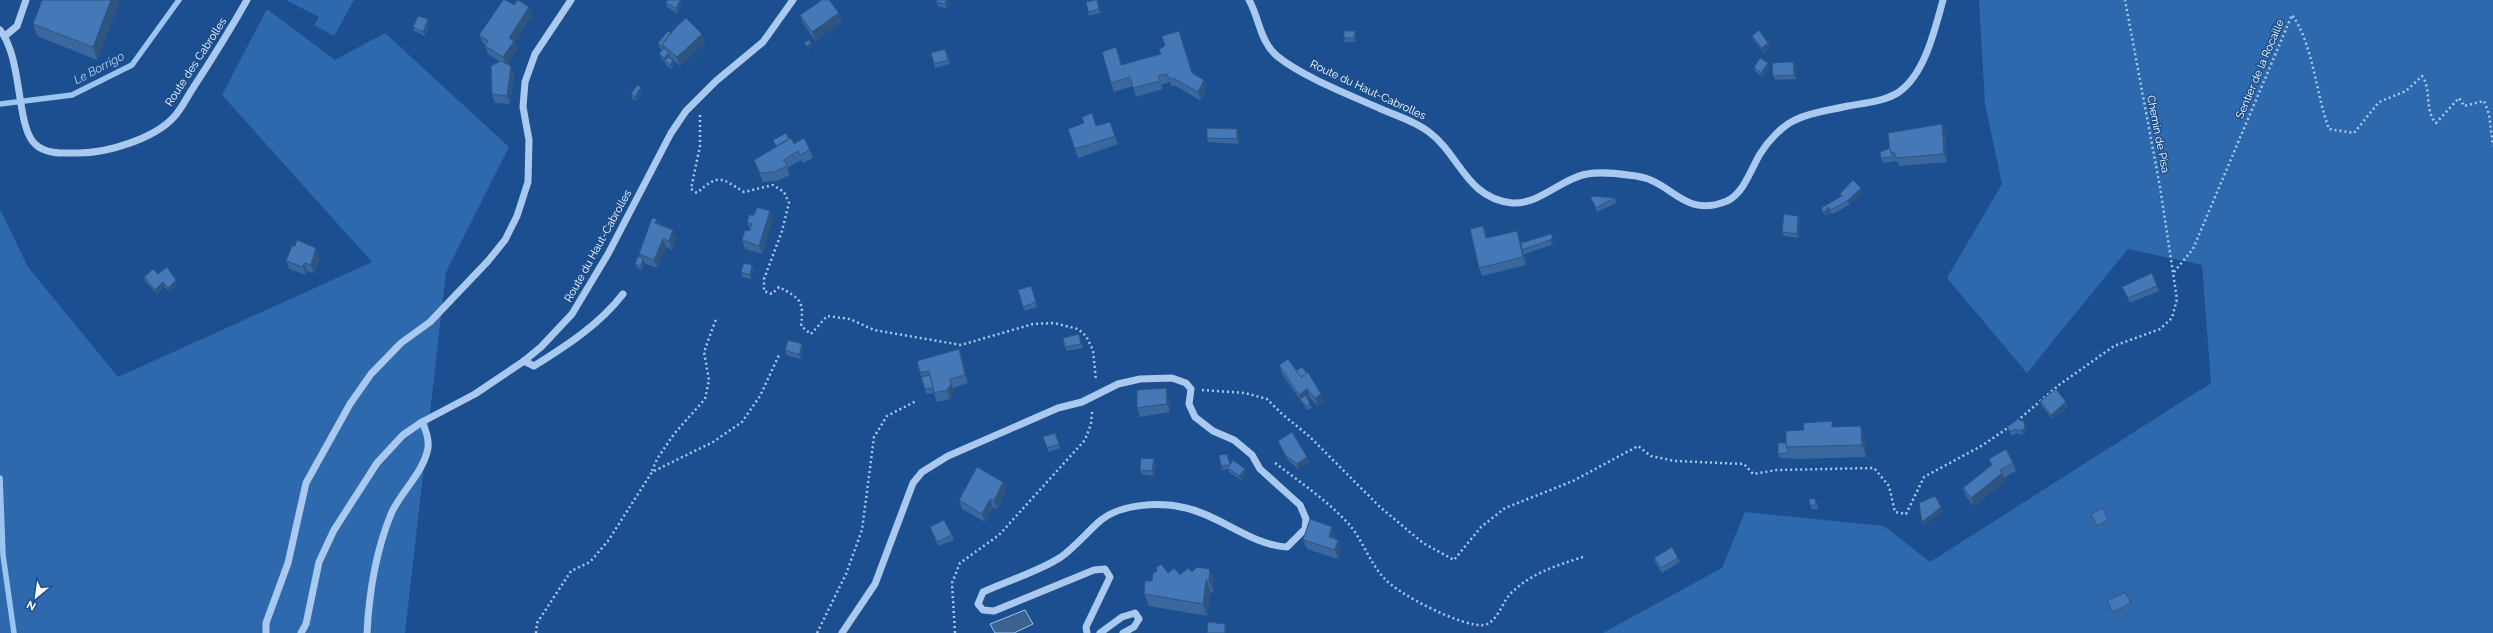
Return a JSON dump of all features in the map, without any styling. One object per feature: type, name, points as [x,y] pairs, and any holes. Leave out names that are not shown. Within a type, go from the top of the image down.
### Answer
[{"type":"street","name":"Route des Cabrolles","points":[[26,0],[17,26],[2,33],[16,66],[26,130],[35,145],[54,153],[94,153],[138,140],[173,118],[224,42],[247,0]]},
{"type":"street","points":[[266,633],[266,623],[288,563],[306,483],[350,404],[371,374],[401,343],[430,322],[488,261],[505,240],[517,216],[528,182],[529,140],[523,107],[525,82],[535,54],[571,0]]},
{"type":"street","name":"Route du Haut-Cabrolles","points":[[301,633],[306,624],[319,562],[334,530],[377,463],[403,435],[422,422],[475,394],[524,361],[541,347],[572,314],[611,247],[671,133],[686,111],[716,80],[763,42],[793,0]]},
{"type":"street","name":"Route du Haut-Cabrolles","points":[[1248,0],[1264,38],[1275,54],[1292,66],[1360,100],[1416,123],[1432,134],[1483,193],[1499,201],[1516,203],[1537,197],[1568,180],[1587,174],[1614,173],[1643,177],[1685,203],[1706,207],[1729,200],[1742,187],[1761,153],[1775,135],[1795,120],[1818,112],[1868,102],[1898,93],[1912,80],[1924,57],[1943,0]]},
{"type":"street","points":[[524,361],[534,366],[574,341],[611,309],[623,294]]},
{"type":"street","points":[[842,633],[875,584],[913,483],[922,472],[948,456],[1058,408],[1082,402],[1118,384],[1140,379],[1172,378],[1186,383],[1191,389],[1189,404],[1195,417],[1213,430],[1234,440],[1252,455],[1260,469],[1300,505],[1306,519],[1305,529],[1287,548],[1278,547],[1243,533],[1209,514],[1186,508],[1166,505],[1127,508],[1102,519],[1060,557],[1028,574],[984,592],[978,604],[983,610],[994,611],[1094,570],[1105,568],[1110,577],[1086,627],[1087,633]]},
{"type":"street","points":[[367,633],[368,613],[377,557],[392,513],[421,469],[428,448],[427,432],[422,422]]},
{"type":"street","points":[[1100,633],[1122,617],[1135,613],[1139,619],[1134,627],[1123,633]]},
{"type":"path","name":"Chemin de Pisa","points":[[1191,389],[1245,393],[1267,398],[1281,413],[1310,437],[1380,507],[1423,543],[1454,560],[1481,527],[1505,508],[1573,481],[1638,446],[1651,456],[1675,460],[1744,464],[1753,474],[1777,470],[1874,468],[1889,486],[1896,512],[1906,514],[1924,477],[1983,446],[2022,418],[2059,385],[2114,346],[2160,329],[2172,318],[2177,299],[2174,272],[2125,0]]},
{"type":"path","name":"Sentier de la Rocaille","points":[[2174,272],[2192,249],[2292,15],[2301,28],[2322,110],[2330,129],[2354,134],[2379,102],[2406,92],[2422,76],[2426,82],[2430,117],[2436,122],[2459,98],[2464,106],[2484,101],[2489,114],[2493,146]]},
{"type":"path","points":[[700,112],[700,146],[691,189],[697,193],[711,180],[720,179],[727,180],[744,192],[773,185],[784,192],[789,203],[782,231],[764,279],[764,291],[772,294],[779,288],[798,298],[803,308],[801,326],[811,334],[827,316],[850,319],[874,330],[961,345],[1033,324],[1054,323],[1078,329],[1086,336],[1095,358],[1096,396],[1085,440],[999,536],[960,563],[952,583],[955,633]]},
{"type":"path","points":[[536,633],[537,623],[571,571],[590,562],[608,541],[652,472],[657,459],[674,434],[705,399],[709,380],[704,352],[716,319]]},
{"type":"path","points":[[652,472],[713,442],[742,422],[760,396],[779,355]]},
{"type":"path","points":[[817,633],[846,574],[862,530],[874,437],[887,416],[916,401]]},
{"type":"path","points":[[1252,455],[1271,460],[1322,497],[1349,524],[1368,558],[1384,580],[1411,598],[1443,614],[1472,624],[1485,625],[1496,617],[1506,598],[1525,580],[1544,569],[1583,557]]},
{"type":"shaded area","points":[[286,0],[354,0],[334,36],[314,25],[319,17]]},
{"type":"shaded area","points":[[1979,0],[2493,0],[2493,633],[1603,633],[1722,568],[1745,512],[1884,526],[1930,562],[2211,383],[2202,265],[2128,249],[2027,373],[1947,278],[2002,184],[1985,104]]},
{"type":"shaded area","points":[[267,9],[335,60],[385,33],[509,147],[446,272],[405,633],[0,633],[0,209],[28,267],[118,377],[372,262],[222,95]]},
{"type":"shaded area","points":[[1025,610],[1033,624],[1014,633],[995,633],[990,624]]},
{"type":"building","points":[[42,0],[111,0],[93,47],[33,24]]},
{"type":"building","points":[[503,0],[506,0],[514,5],[518,0],[529,7],[509,38],[514,41],[503,57],[485,46],[488,41],[479,35]]},
{"type":"building","points":[[667,0],[680,0],[676,8],[666,3]]},
{"type":"building","points":[[822,0],[829,0],[839,13],[812,32],[800,15]]},
{"type":"building","points":[[937,0],[946,0],[945,4],[936,2]]},
{"type":"building","points":[[1097,0],[1099,9],[1088,12],[1086,2]]},
{"type":"building","points":[[418,16],[428,19],[423,32],[413,27]]},
{"type":"building","points":[[686,18],[702,34],[677,57],[662,44],[676,27]]},
{"type":"building","points":[[1759,30],[1768,43],[1762,48],[1752,36]]},
{"type":"building","points":[[668,31],[671,33],[662,44],[664,48],[658,43]]},
{"type":"building","points":[[1179,31],[1192,73],[1204,80],[1198,92],[1173,78],[1169,79],[1167,74],[1158,76],[1160,81],[1133,88],[1130,77],[1111,83],[1102,52],[1116,47],[1121,65],[1161,54],[1159,49],[1165,46],[1162,36]]},
{"type":"building","points":[[1344,31],[1355,31],[1354,38],[1344,38]]},
{"type":"building","points":[[809,40],[811,43],[807,46],[804,43]]},
{"type":"building","points":[[664,48],[669,53],[664,58],[659,54]]},
{"type":"building","points":[[945,49],[948,60],[934,64],[931,53]]},
{"type":"building","points":[[668,57],[673,60],[670,65],[665,61]]},
{"type":"building","points":[[1760,58],[1768,63],[1761,73],[1754,67]]},
{"type":"building","points":[[501,61],[511,66],[507,96],[492,94],[491,66]]},
{"type":"building","points":[[1793,62],[1794,75],[1773,76],[1772,63]]},
{"type":"building","points":[[637,85],[641,87],[635,97],[631,94]]},
{"type":"building","points":[[1092,113],[1096,126],[1110,122],[1115,136],[1075,149],[1068,129],[1084,123],[1082,117]]},
{"type":"building","points":[[1942,124],[1944,154],[1896,158],[1894,152],[1890,153],[1888,133]]},
{"type":"building","points":[[1207,128],[1237,129],[1237,139],[1207,138]]},
{"type":"building","points":[[786,133],[789,139],[776,146],[773,140]]},
{"type":"building","points":[[791,138],[794,144],[804,138],[810,150],[800,155],[798,151],[784,160],[787,166],[774,172],[760,173],[754,160]]},
{"type":"building","points":[[1890,148],[1892,157],[1881,158],[1880,152]]},
{"type":"building","points":[[1853,180],[1861,188],[1847,201],[1831,210],[1828,207],[1824,212],[1821,208],[1842,196],[1840,194]]},
{"type":"building","points":[[1590,196],[1615,198],[1596,208]]},
{"type":"building","points":[[757,207],[770,211],[759,246],[742,240],[745,230],[749,231],[752,224],[747,222],[749,215],[754,215]]},
{"type":"building","points":[[1784,214],[1798,216],[1797,234],[1782,232]]},
{"type":"building","points":[[652,218],[657,219],[655,223],[673,230],[669,241],[663,239],[654,260],[639,254]]},
{"type":"building","points":[[1483,226],[1486,238],[1517,231],[1523,257],[1479,268],[1470,229]]},
{"type":"building","points":[[1551,234],[1553,237],[1550,240],[1522,250],[1521,243]]},
{"type":"building","points":[[297,240],[316,248],[311,265],[304,263],[303,267],[286,261],[292,246],[295,246]]},
{"type":"building","points":[[638,256],[643,259],[641,266],[635,264]]},
{"type":"building","points":[[744,263],[752,265],[750,275],[741,272]]},
{"type":"building","points":[[167,267],[176,280],[168,288],[163,282],[155,290],[144,277],[153,269],[158,274]]},
{"type":"building","points":[[2152,273],[2157,286],[2128,298],[2122,287]]},
{"type":"building","points":[[1031,286],[1036,302],[1023,307],[1018,290]]},
{"type":"building","points":[[1079,334],[1081,344],[1065,347],[1063,338]]},
{"type":"building","points":[[788,340],[802,344],[799,355],[785,350]]},
{"type":"building","points":[[959,349],[965,375],[950,379],[951,384],[947,390],[934,393],[929,371],[920,373],[917,361]]},
{"type":"building","points":[[1288,359],[1301,377],[1308,372],[1321,394],[1315,398],[1307,389],[1299,395],[1279,365]]},
{"type":"building","points":[[1302,367],[1307,373],[1301,377],[1296,371]]},
{"type":"building","points":[[930,375],[933,388],[925,389],[921,377]]},
{"type":"building","points":[[1166,388],[1167,404],[1137,408],[1137,390]]},
{"type":"building","points":[[2056,389],[2066,402],[2051,415],[2040,401]]},
{"type":"building","points":[[1306,395],[1310,404],[1306,406],[1300,399]]},
{"type":"building","points":[[2018,419],[2024,422],[2025,427],[2022,431],[2015,429],[2010,432],[2007,427]]},
{"type":"building","points":[[1832,421],[1832,427],[1861,426],[1862,445],[1786,447],[1786,431],[1804,430],[1803,423]]},
{"type":"building","points":[[1292,432],[1307,457],[1297,464],[1286,456],[1278,441]]},
{"type":"building","points":[[1055,433],[1059,444],[1047,448],[1043,437]]},
{"type":"building","points":[[1778,443],[1786,443],[1789,453],[1778,454]]},
{"type":"building","points":[[2006,449],[2013,463],[2000,470],[2002,473],[1971,498],[1963,488],[1992,465],[1989,459]]},
{"type":"building","points":[[1227,454],[1230,465],[1221,466],[1219,455]]},
{"type":"building","points":[[1141,458],[1154,459],[1152,471],[1140,470]]},
{"type":"building","points":[[1233,460],[1245,469],[1239,476],[1228,468]]},
{"type":"building","points":[[977,467],[1003,482],[994,501],[990,499],[982,514],[959,500]]},
{"type":"building","points":[[1935,496],[1941,507],[1922,522],[1919,503]]},
{"type":"building","points":[[1809,499],[1815,499],[1816,505],[1810,505]]},
{"type":"building","points":[[2103,508],[2108,520],[2097,526],[2091,514]]},
{"type":"building","points":[[1310,519],[1332,527],[1329,537],[1338,540],[1335,550],[1303,540]]},
{"type":"building","points":[[944,520],[952,535],[937,542],[930,527]]},
{"type":"building","points":[[1672,547],[1678,558],[1661,568],[1654,558]]},
{"type":"building","points":[[1161,564],[1168,573],[1174,568],[1180,575],[1188,568],[1192,572],[1197,567],[1210,569],[1209,581],[1206,580],[1203,604],[1144,594],[1145,581],[1152,581],[1153,573],[1157,571],[1156,568]]},
{"type":"building","points":[[2125,592],[2131,603],[2113,612],[2107,601]]},
{"type":"building","points":[[1208,622],[1225,624],[1225,633],[1207,633]]},
{"type":"waterway","name":"Le Borrigo","points":[[0,104],[72,95],[132,65],[179,0]]},
{"type":"waterway","name":"Le Borrigo","points":[[0,478],[3,555],[14,633]]}]
